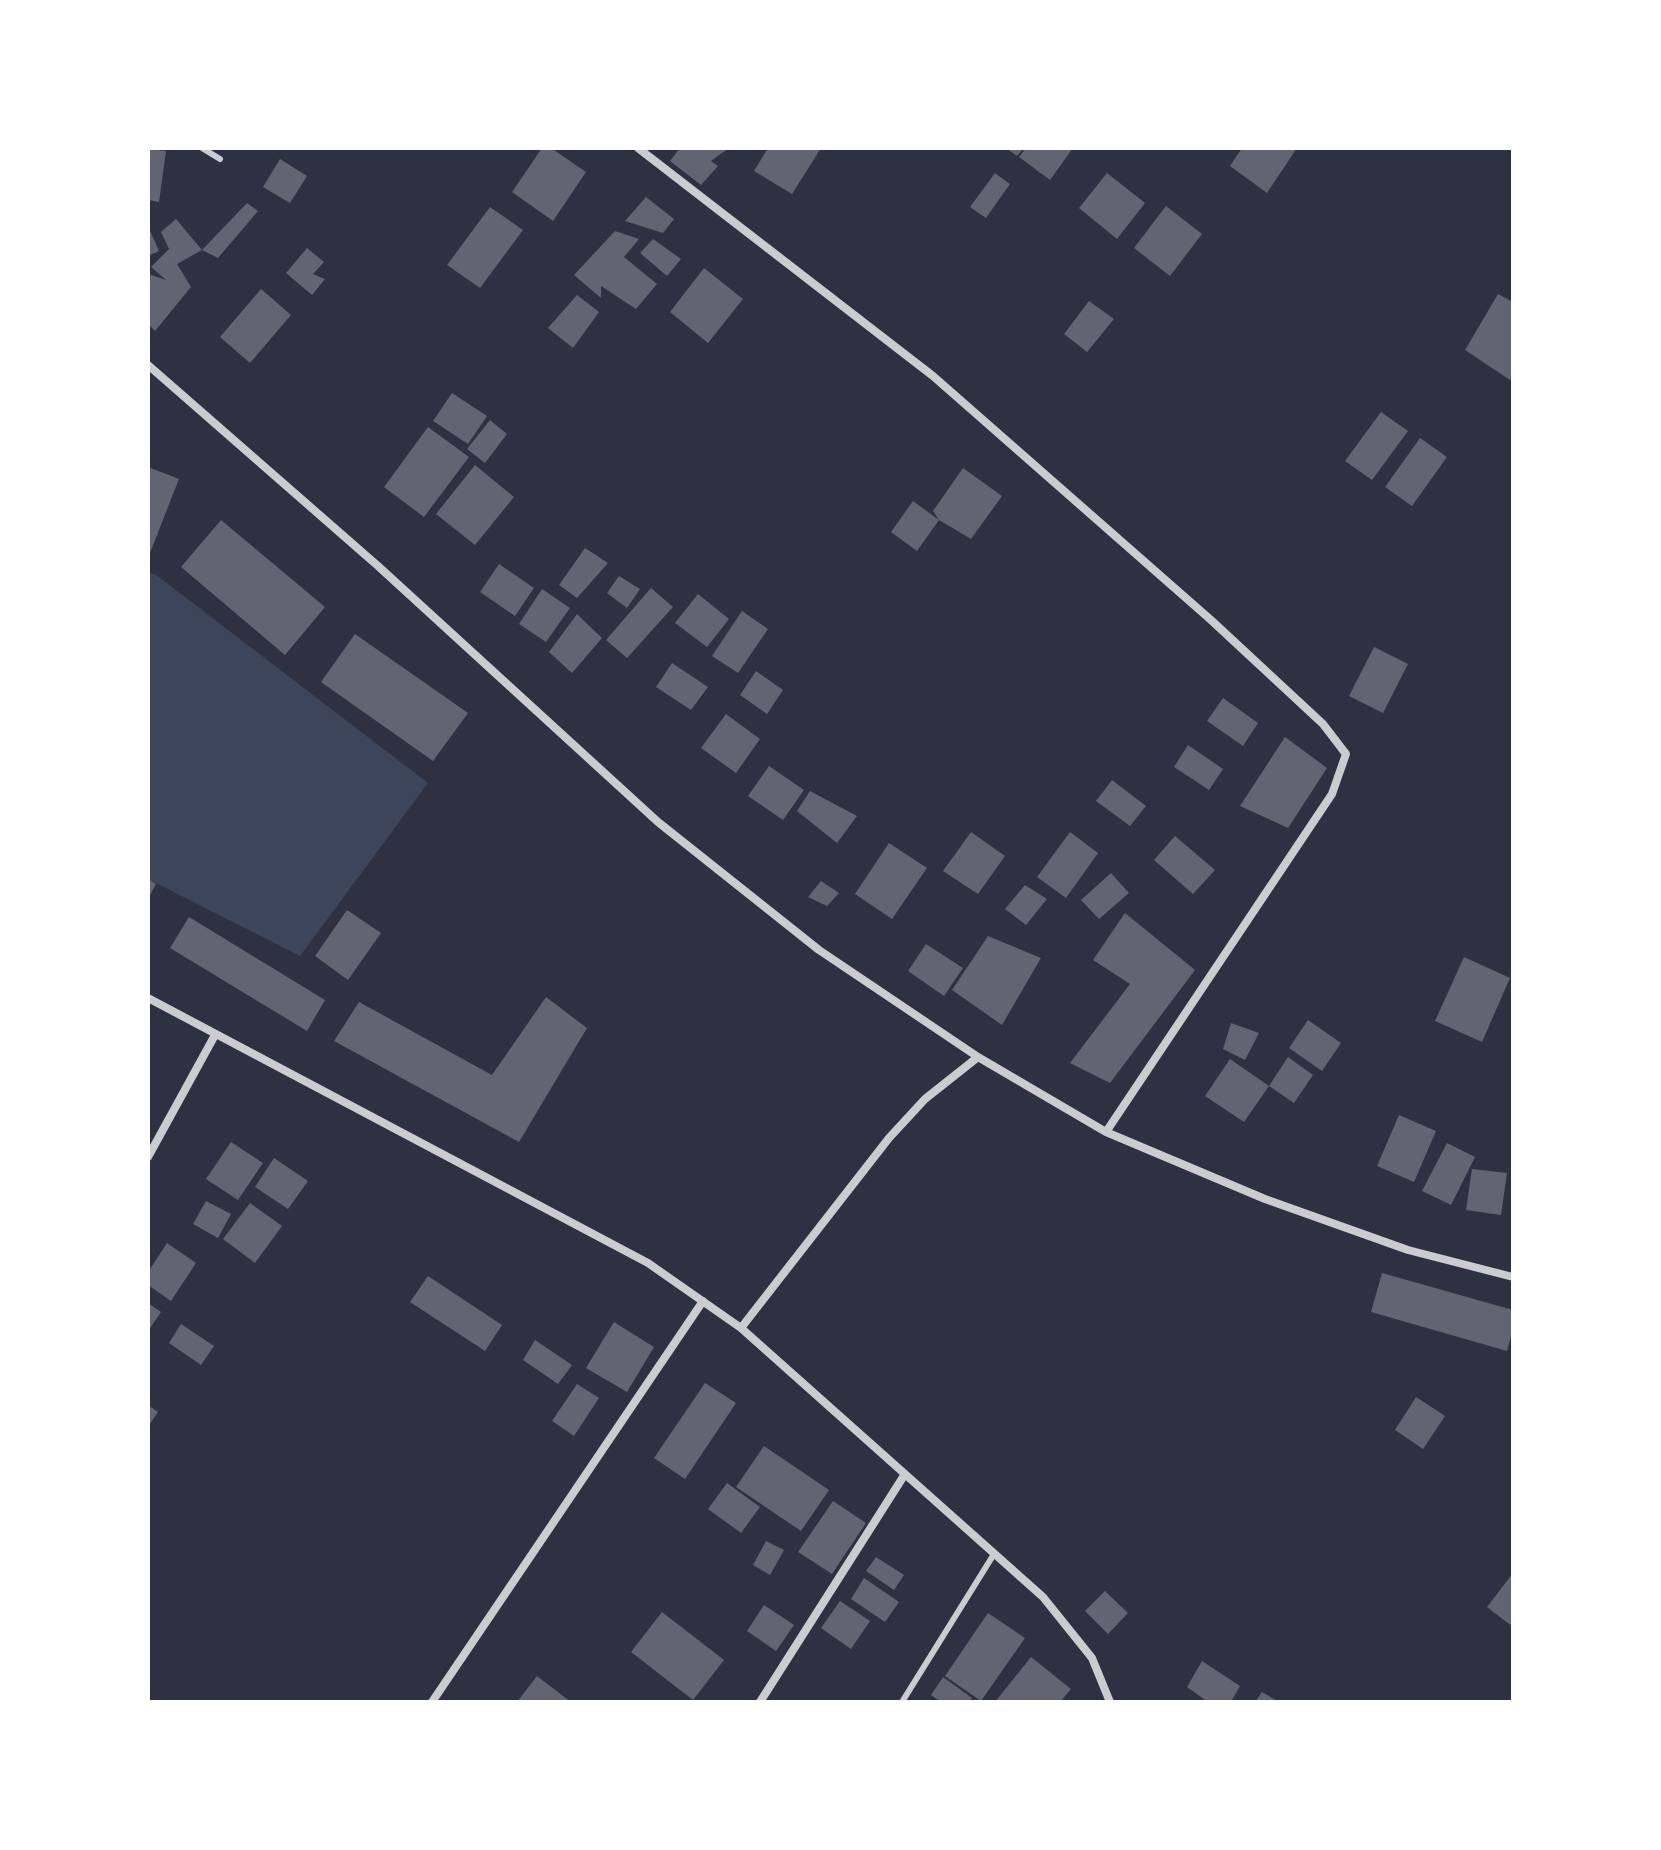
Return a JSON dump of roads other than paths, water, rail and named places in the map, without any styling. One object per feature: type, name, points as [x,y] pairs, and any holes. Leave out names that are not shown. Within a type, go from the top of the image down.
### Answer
[{"type":"street","points":[[638,148],[933,376],[1222,631],[1323,724],[1346,754],[1332,794],[1106,1132]]},
{"type":"street","points":[[148,365],[378,566],[658,822],[819,950],[978,1057],[1106,1132],[1265,1199],[1408,1250],[1513,1277]]},
{"type":"street","points":[[148,998],[568,1218],[648,1263],[741,1328],[1043,1597],[1092,1658],[1110,1702]]},
{"type":"street","points":[[148,1157],[215,1035]]},
{"type":"street","points":[[741,1328],[889,1138],[925,1099],[978,1057]]},
{"type":"street","points":[[432,1702],[703,1301]]},
{"type":"street","points":[[760,1702],[905,1474]]},
{"type":"lane","points":[[202,148],[220,159]]},
{"type":"lane","points":[[902,1702],[994,1554]]}]
